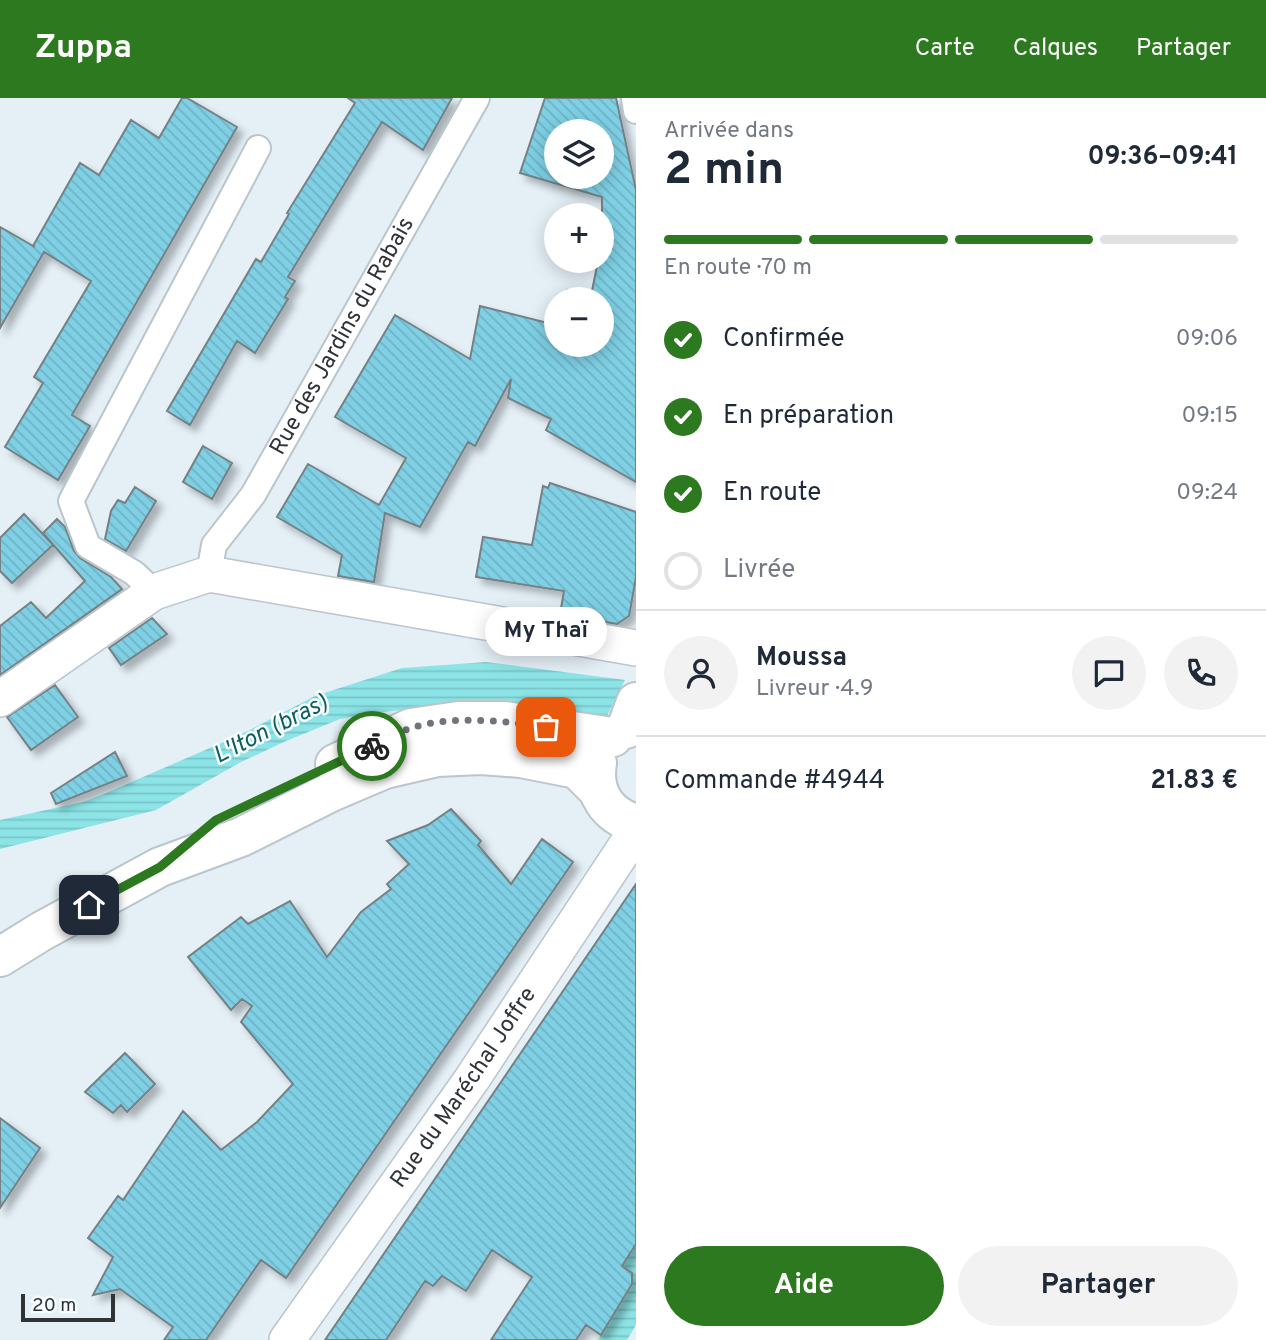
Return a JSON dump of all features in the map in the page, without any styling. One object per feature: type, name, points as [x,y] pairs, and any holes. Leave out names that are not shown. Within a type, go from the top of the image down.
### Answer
[{"type":"main road","points":[[160,867],[216,820],[411,728],[458,721],[629,722]]},
{"type":"main road","points":[[597,789],[595,775],[604,748],[629,722]]},
{"type":"main road","points":[[0,957],[41,931],[160,867],[241,837],[385,769],[437,757],[481,755],[521,758],[577,769],[597,789],[607,807],[621,820],[636,824]]},
{"type":"street","name":"Rue des Jardins du Rabais","points":[[209,574],[214,545],[253,495],[477,98]]},
{"type":"street","points":[[634,98],[636,111]]},
{"type":"street","points":[[154,592],[134,573],[88,546],[71,501],[258,148]]},
{"type":"street","points":[[0,699],[154,592],[209,574],[636,648]]},
{"type":"street","name":"Rue du Maréchal Joffre","points":[[287,1340],[472,1079],[636,831]]},
{"type":"water","name":"L'Iton (bras)","points":[[486,662],[625,680],[606,718],[477,705],[392,711],[340,719],[241,762],[156,810],[0,849],[0,820],[83,802],[104,794],[242,734],[315,696],[402,668]]},
{"type":"water","points":[[636,1244],[636,1325],[627,1340],[598,1340],[632,1285],[632,1273],[622,1266]]},
{"type":"building","points":[[182,98],[187,98],[237,127],[72,415],[90,426],[58,480],[5,447],[43,383],[34,377],[91,281],[44,252],[0,328],[0,227],[33,246],[80,163],[99,175],[131,120],[159,138]]},
{"type":"building","points":[[348,98],[452,98],[423,150],[382,122],[288,277],[295,281],[285,297],[288,299],[255,353],[237,341],[190,425],[167,411],[256,259],[261,262],[289,214],[287,213],[355,103]]},
{"type":"building","points":[[545,98],[616,98],[636,190],[636,482],[546,430],[551,419],[508,398],[511,379],[475,446],[468,442],[420,527],[385,513],[374,582],[338,576],[342,555],[277,517],[308,464],[379,505],[406,458],[335,417],[395,315],[470,359],[480,306],[544,322],[544,357],[614,357],[614,287],[593,287],[596,273],[614,273],[614,203],[602,203],[602,197],[575,189],[614,189],[614,119],[544,119],[544,180],[520,173]]},
{"type":"building","points":[[203,446],[232,463],[212,499],[183,482]]},
{"type":"building","points":[[550,483],[636,512],[636,577],[629,616],[617,624],[560,614],[564,591],[476,577],[483,537],[532,545],[543,486],[548,488]]},
{"type":"building","points":[[135,487],[156,501],[126,551],[105,539],[111,511],[118,500],[125,503]]},
{"type":"building","points":[[24,514],[53,545],[12,583],[0,571],[0,538]]},
{"type":"building","points":[[57,519],[65,527],[74,551],[80,558],[111,577],[122,589],[0,675],[0,626],[31,602],[46,618],[85,581],[43,533]]},
{"type":"building","points":[[152,618],[167,634],[121,665],[109,648]]},
{"type":"building","points":[[55,685],[78,717],[31,750],[7,717]]},
{"type":"building","points":[[115,752],[127,776],[56,804],[51,793]]},
{"type":"building","points":[[451,809],[481,841],[478,845],[511,884],[542,839],[573,862],[286,1278],[261,1260],[206,1340],[164,1340],[173,1327],[120,1289],[93,1295],[113,1257],[88,1238],[118,1196],[123,1200],[183,1111],[221,1150],[257,1122],[293,1084],[241,1022],[252,1006],[242,999],[231,1010],[188,957],[241,917],[248,924],[290,901],[327,957],[361,912],[391,889],[387,884],[409,864],[387,841],[428,825]]},
{"type":"building","points":[[636,884],[636,1244],[622,1266],[632,1273],[632,1284],[601,1335],[586,1325],[576,1340],[491,1340],[532,1277],[492,1250],[466,1291],[442,1276],[433,1286],[425,1281],[386,1340],[325,1340]]},
{"type":"building","points":[[125,1053],[155,1084],[127,1112],[121,1105],[113,1113],[85,1092]]},
{"type":"building","points":[[0,1118],[40,1148],[0,1208]]},
{"type":"way so far","points":[[372,746],[411,728],[458,721],[505,721],[546,727]]},
{"type":"place","name":"My Thaï","points":[[546,727]]},
{"type":"route","points":[[89,905],[160,867],[216,820],[372,746]]}]
